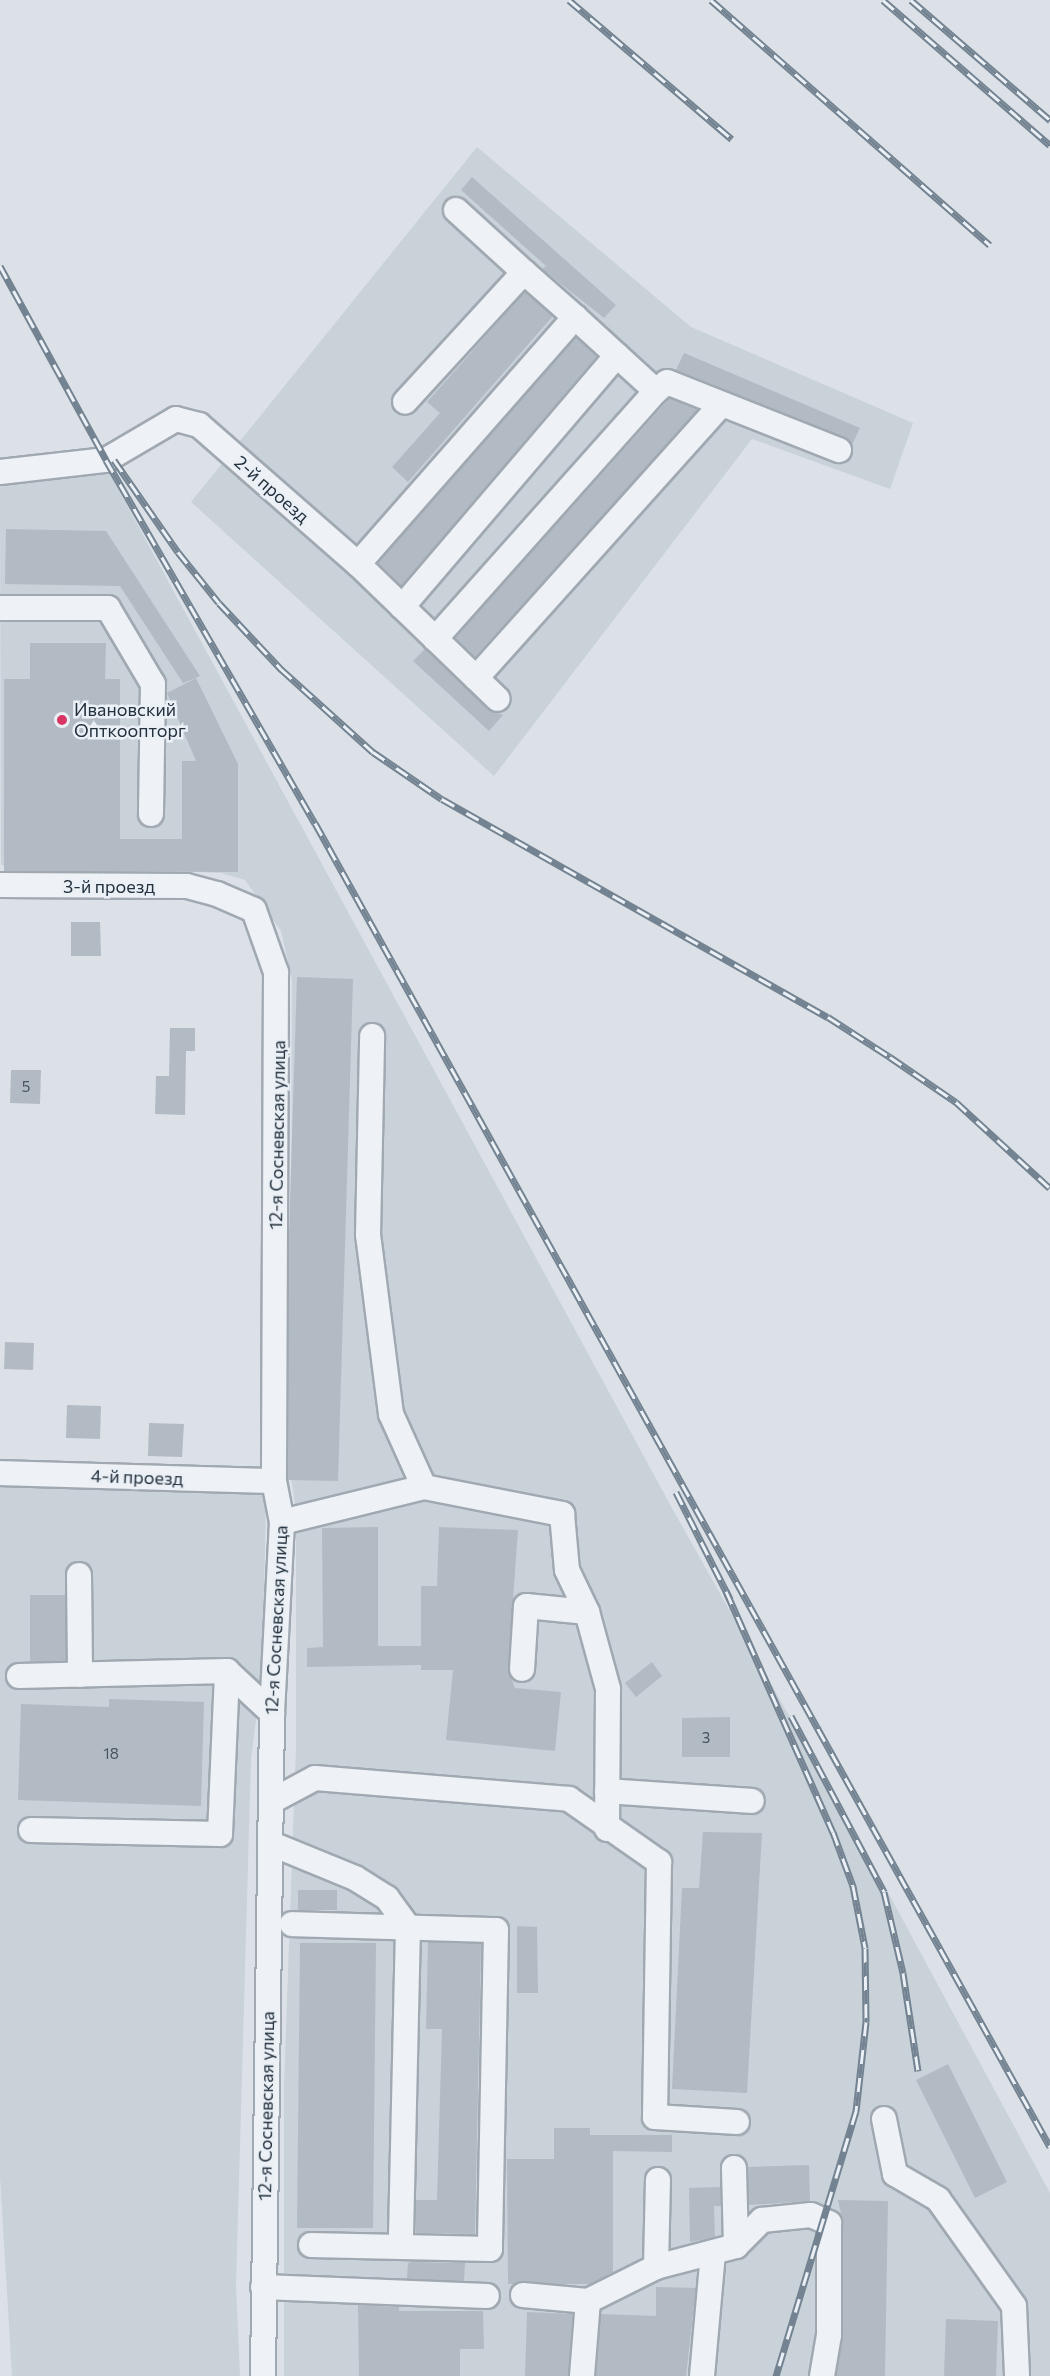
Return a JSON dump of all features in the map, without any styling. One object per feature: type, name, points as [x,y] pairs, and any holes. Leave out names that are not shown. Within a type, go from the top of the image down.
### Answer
[{"type":"street","points":[[456,210],[656,391]]},
{"type":"street","points":[[405,402],[524,272]]},
{"type":"street","points":[[358,564],[575,317]]},
{"type":"street","points":[[402,607],[617,355]]},
{"type":"street","points":[[435,639],[656,391],[667,382],[839,450]]},
{"type":"street","points":[[476,678],[722,404]]},
{"type":"street","name":"2-й проезд","points":[[0,472],[106,460],[176,419],[199,425],[358,564],[498,699]]},
{"type":"street","points":[[0,608],[108,608],[153,684],[151,814]]},
{"type":"street","name":"3-й проезд","points":[[0,885],[188,886],[217,894]]},
{"type":"street","name":"12-я Сосневская улица","points":[[217,894],[254,910],[276,972],[274,1481],[282,1522],[272,1713],[263,2376]]},
{"type":"street","points":[[372,1036],[368,1235],[392,1414],[424,1487]]},
{"type":"street","name":"4-й проезд","points":[[0,1473],[274,1481]]},
{"type":"street","points":[[282,1522],[424,1487],[562,1514],[567,1570],[587,1612],[608,1689],[607,1829]]},
{"type":"street","points":[[79,1575],[80,1675]]},
{"type":"street","points":[[522,1669],[526,1606],[587,1612]]},
{"type":"street","points":[[19,1676],[227,1671],[272,1713]]},
{"type":"street","points":[[31,1830],[220,1834],[227,1671]]},
{"type":"street","points":[[272,1801],[315,1778],[569,1798],[607,1829],[659,1862],[655,2117],[736,2122]]},
{"type":"street","points":[[607,1791],[752,1801]]},
{"type":"street","points":[[272,1844],[355,1878],[387,1898],[408,1927],[401,2247]]},
{"type":"street","points":[[292,1924],[496,1930],[490,2249],[311,2246]]},
{"type":"street","points":[[884,2119],[895,2174],[938,2199],[1014,2306],[1017,2376]]},
{"type":"street","points":[[702,2376],[724,2249],[734,2168]]},
{"type":"street","points":[[656,2268],[658,2180]]},
{"type":"street","points":[[523,2295],[588,2301],[656,2268],[724,2249],[762,2220],[811,2215],[829,2223],[830,2335],[822,2376]]},
{"type":"street","points":[[263,2287],[487,2296]]},
{"type":"street","points":[[582,2376],[588,2301]]},
{"type":"shaded area","points":[[477,147],[691,327],[913,423],[890,489],[752,439],[494,776],[191,502]]},
{"type":"shaded area","points":[[104,463],[673,1510],[876,1870],[1050,2193],[1050,2376],[284,2376],[284,2087],[296,1747],[296,1509],[290,1471],[292,979],[281,931],[245,880],[221,873],[1,865],[0,480]]},
{"type":"shaded area","points":[[0,1476],[259,1480],[266,1506],[262,1672],[251,1759],[236,2285],[240,2376],[12,2376],[0,2176]]},
{"type":"building","points":[[472,177],[616,305],[604,318],[542,269],[546,266],[461,190]]},
{"type":"building","points":[[525,292],[553,316],[408,482],[392,467],[440,413],[427,402]]},
{"type":"building","points":[[576,337],[597,356],[401,586],[378,563]]},
{"type":"building","points":[[684,353],[860,428],[852,445],[844,437],[676,370]]},
{"type":"building","points":[[670,398],[698,410],[475,657],[455,638]]},
{"type":"building","points":[[6,529],[106,531],[200,676],[183,683],[120,586],[5,584]]},
{"type":"building","name":"Ивановский Опткоопторг","points":[[30,643],[106,643],[105,679],[120,679],[120,839],[182,839],[182,761],[196,761],[167,693],[196,678],[238,764],[238,872],[4,871],[4,679],[30,679]]},
{"type":"building","points":[[425,649],[488,709],[503,715],[489,731],[413,661]]},
{"type":"building","points":[[71,922],[100,922],[101,956],[71,956]]},
{"type":"building","points":[[297,977],[353,979],[338,1481],[288,1480],[289,1232]]},
{"type":"building","points":[[170,1028],[195,1028],[195,1051],[186,1051],[185,1115],[155,1114],[156,1076],[169,1076]]},
{"type":"building","points":[[11,1070],[41,1070],[40,1104],[10,1103]]},
{"type":"building","points":[[5,1342],[34,1343],[33,1370],[4,1369]]},
{"type":"building","points":[[67,1405],[101,1406],[100,1439],[66,1438]]},
{"type":"building","points":[[149,1423],[184,1424],[182,1457],[148,1456]]},
{"type":"building","points":[[378,1527],[378,1646],[421,1646],[421,1586],[437,1586],[439,1527],[518,1530],[508,1669],[515,1688],[561,1692],[555,1751],[446,1740],[453,1670],[421,1670],[421,1665],[307,1667],[307,1648],[323,1647],[322,1528]]},
{"type":"building","points":[[30,1595],[65,1595],[66,1661],[30,1661]]},
{"type":"building","points":[[652,1662],[662,1676],[636,1697],[625,1683]]},
{"type":"building","points":[[109,1699],[204,1702],[201,1806],[18,1800],[21,1704],[109,1707]]},
{"type":"building","points":[[730,1717],[730,1757],[682,1757],[682,1718]]},
{"type":"building","points":[[703,1832],[762,1833],[747,2093],[672,2089],[682,1888],[699,1888]]},
{"type":"building","points":[[298,1890],[337,1890],[337,1910],[298,1910]]},
{"type":"building","points":[[517,1926],[537,1927],[538,1993],[517,1993]]},
{"type":"building","points":[[428,1942],[481,1944],[475,2234],[416,2233],[416,2200],[437,2200],[442,2029],[426,2029]]},
{"type":"building","points":[[300,1943],[376,1943],[373,2228],[297,2228]]},
{"type":"building","points":[[948,2064],[1007,2182],[975,2198],[916,2080]]},
{"type":"building","points":[[554,2128],[590,2128],[590,2135],[672,2135],[672,2152],[613,2151],[613,2272],[591,2284],[508,2284],[507,2159],[554,2159]]},
{"type":"building","points":[[809,2165],[810,2201],[749,2205],[748,2167]]},
{"type":"building","points":[[720,2187],[721,2206],[714,2206],[715,2237],[690,2242],[689,2188]]},
{"type":"building","points":[[838,2200],[888,2201],[885,2376],[836,2376],[843,2335],[843,2223]]},
{"type":"building","points":[[408,2263],[465,2263],[464,2281],[407,2279]]},
{"type":"building","points":[[656,2287],[696,2288],[686,2376],[596,2376],[601,2314],[656,2316]]},
{"type":"building","points":[[358,2305],[399,2307],[399,2311],[483,2311],[484,2349],[460,2349],[460,2376],[359,2376]]},
{"type":"building","points":[[527,2312],[573,2314],[568,2376],[525,2376]]},
{"type":"building","points":[[946,2319],[998,2321],[996,2376],[944,2376]]},
{"type":"railway","points":[[569,0],[732,139]]},
{"type":"railway","points":[[711,0],[990,245]]},
{"type":"railway","points":[[883,0],[1050,145]]},
{"type":"railway","points":[[911,0],[1050,120]]},
{"type":"railway","points":[[0,266],[106,460],[315,823],[1050,2147]]},
{"type":"railway","points":[[114,460],[178,552],[219,603],[281,669],[373,752],[442,799],[828,1017],[956,1102],[1050,1188]]},
{"type":"railway","points":[[676,1492],[730,1599]]},
{"type":"railway","points":[[726,1591],[833,1832],[853,1886],[865,1948],[866,2022],[856,2111],[776,2376]]},
{"type":"railway","points":[[791,1716],[884,1892],[903,1973],[918,2071]]},
{"type":"place","name":"Ивановский Опткоопторг","points":[[62,720]]}]
